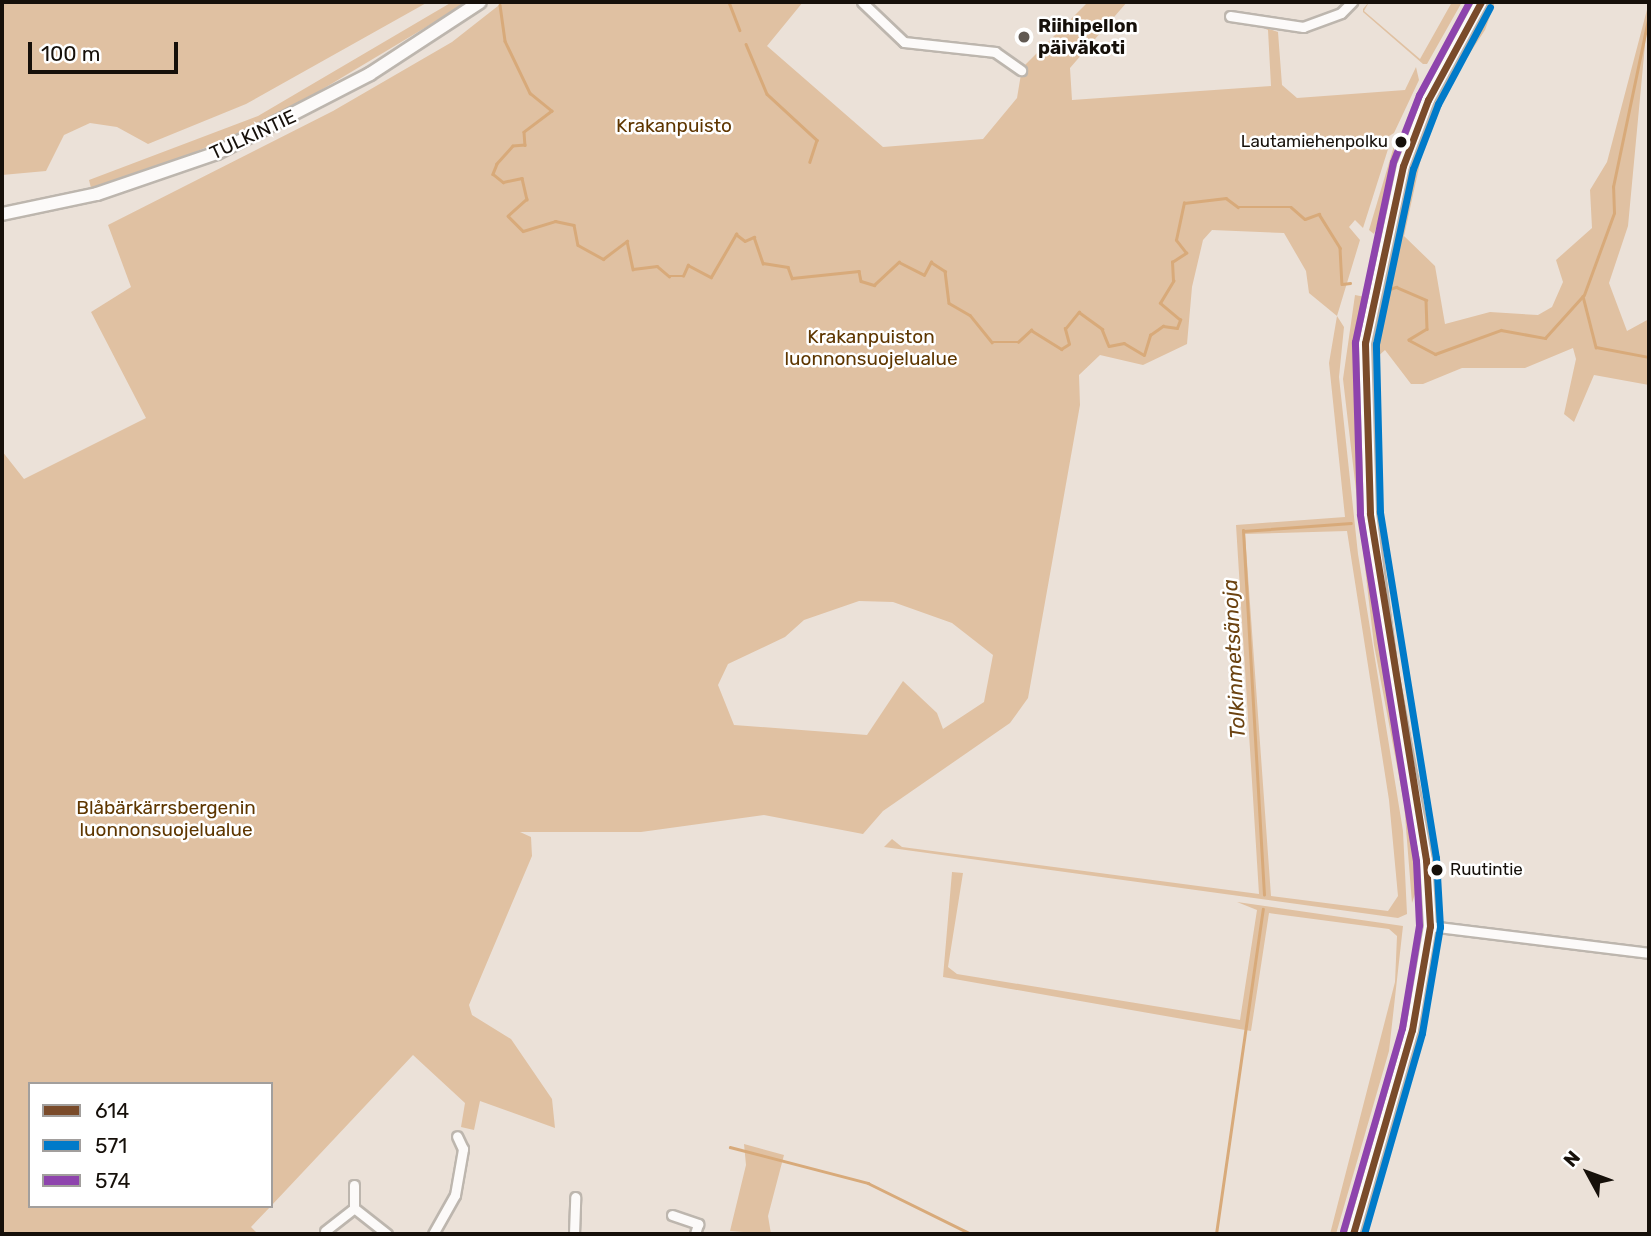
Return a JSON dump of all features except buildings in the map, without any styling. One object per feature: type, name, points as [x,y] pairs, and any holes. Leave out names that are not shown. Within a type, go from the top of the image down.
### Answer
[{"type":"main road","name":"TULKINTIE","points":[[2,214],[56,205],[97,194],[267,131],[480,2]]},
{"type":"main road","points":[[1353,1234],[1412,1030],[1430,926],[1426,860],[1370,513],[1364,423],[1368,315],[1378,260],[1415,130],[1481,2]]},
{"type":"street","points":[[862,2],[904,42],[995,52],[1021,70]]},
{"type":"street","points":[[1230,16],[1303,27],[1341,13],[1352,2]]},
{"type":"street","points":[[1430,926],[1649,953]]},
{"type":"street","points":[[433,1234],[455,1195],[463,1149],[457,1136]]},
{"type":"street","points":[[354,1185],[354,1208]]},
{"type":"street","points":[[574,1234],[575,1197]]},
{"type":"street","points":[[325,1231],[354,1208]]},
{"type":"street","points":[[354,1208],[387,1234]]},
{"type":"street","points":[[672,1215],[698,1224],[695,1234]]},
{"type":"green space","points":[[2,2],[428,2],[246,104],[148,144],[117,127],[90,123],[64,135],[46,171],[2,175]]},
{"type":"green space","points":[[452,2],[468,2],[276,117],[158,168],[91,188],[89,180],[258,116]]},
{"type":"green space","points":[[503,2],[803,2],[767,46],[883,147],[983,139],[1017,98],[1022,68],[1088,2],[1127,2],[1070,68],[1072,100],[1271,86],[1268,30],[1257,25],[1278,32],[1282,85],[1297,98],[1405,90],[1416,67],[1419,80],[1394,133],[1384,139],[1389,146],[1363,228],[1355,220],[1349,227],[1360,240],[1337,316],[1309,293],[1306,271],[1284,233],[1212,230],[1203,240],[1192,287],[1187,344],[1143,365],[1100,355],[1079,375],[1080,405],[1028,698],[1010,723],[883,811],[863,834],[764,815],[641,832],[520,832],[531,837],[532,856],[469,1005],[472,1015],[511,1039],[552,1099],[555,1128],[480,1101],[474,1130],[461,1127],[465,1103],[413,1055],[273,1204],[273,1082],[28,1082],[28,1208],[269,1208],[251,1227],[258,1234],[2,1234],[2,451],[24,479],[146,418],[91,312],[131,287],[108,225],[333,111],[452,42]],"holes":[[[859,601],[893,602],[952,623],[993,655],[984,702],[943,729],[937,713],[903,681],[867,735],[734,725],[718,685],[728,664],[785,637],[804,620]]]},
{"type":"green space","points":[[1369,2],[1364,11],[1420,59],[1452,2],[1462,2],[1427,64],[1423,64],[1363,12]]},
{"type":"green space","points":[[1489,2],[1495,2],[1485,30],[1439,100],[1427,131],[1404,236],[1435,266],[1445,324],[1490,312],[1538,315],[1552,307],[1563,282],[1556,260],[1592,228],[1590,190],[1607,162],[1649,2],[1628,226],[1609,283],[1627,331],[1649,319],[1649,385],[1594,375],[1574,422],[1564,414],[1576,359],[1573,348],[1525,368],[1462,368],[1423,384],[1411,384],[1385,350],[1376,358],[1384,264],[1423,126],[1448,73],[1488,17]]},
{"type":"green space","points":[[1394,146],[1394,174],[1374,234],[1369,230]]},
{"type":"green space","points":[[1355,295],[1365,297],[1359,423],[1379,644],[1421,876],[1412,903],[1404,803],[1374,645],[1343,379]]},
{"type":"green space","points":[[1337,316],[1344,327],[1339,377],[1358,554],[1403,831],[1407,914],[1398,918],[884,847],[892,839],[902,847],[1259,894],[1236,525],[1345,517],[1329,363]],"holes":[[[1347,531],[1389,800],[1398,896],[1388,911],[1271,896],[1245,534]]]},
{"type":"green space","points":[[952,872],[963,873],[948,967],[957,974],[1240,1020],[1257,910],[1237,902],[1403,926],[1389,1051],[1336,1234],[1330,1234],[1395,982],[1397,936],[1389,929],[1269,913],[1251,1031],[943,977]]},
{"type":"green space","points":[[1411,963],[1408,1019],[1342,1234],[1393,1061]]},
{"type":"green space","points":[[744,1144],[784,1155],[768,1216],[771,1234],[730,1231],[746,1165]]},
{"type":"waterway","points":[[729,2],[740,30]]},
{"type":"waterway","points":[[500,5],[505,41],[530,93],[552,111],[524,132],[525,145],[513,146],[497,164],[493,174],[503,182],[522,178],[527,199],[508,216],[523,231],[555,221],[574,225],[578,245],[603,259],[627,241],[633,269],[657,266],[669,276],[683,276],[688,265],[711,277],[736,234],[745,241],[754,237],[763,263],[788,267],[792,278],[859,271],[861,281],[874,285],[899,262],[924,275],[931,262],[945,271],[949,303],[970,315],[992,342],[1018,342],[1031,330],[1061,349],[1069,344],[1065,329],[1079,312],[1102,329],[1109,346],[1124,343],[1144,355],[1150,335],[1163,326],[1177,328],[1180,320],[1160,303],[1173,281],[1172,262],[1186,253],[1176,240],[1184,203],[1226,198],[1238,207],[1291,207],[1305,219],[1319,214],[1340,248],[1342,284],[1350,283]]},
{"type":"waterway","points":[[1584,295],[1614,213],[1613,187],[1649,14]]},
{"type":"waterway","points":[[746,44],[767,94],[817,140],[810,162]]},
{"type":"waterway","points":[[1382,291],[1396,287],[1426,300],[1427,329],[1409,340],[1435,354],[1501,330],[1545,338],[1583,296],[1596,347],[1649,357]]},
{"type":"waterway","name":"Tolkinmetsänoja","points":[[1264,895],[1243,531],[1351,523]]},
{"type":"waterway","name":"Tolkinmetsänoja","points":[[1216,1234],[1263,909]]},
{"type":"waterway","name":"Tolkinmetsänoja","points":[[730,1147],[868,1183],[971,1234]]},
{"type":"transit line","name":"574","points":[[1343,1231],[1402,1028],[1419,925],[1416,861],[1360,514],[1355,342],[1393,162],[1419,95],[1469,2]]},
{"type":"transit line","name":"614","points":[[1353,1234],[1412,1030],[1430,926],[1426,860],[1370,513],[1365,343],[1403,166],[1428,100],[1481,2]]},
{"type":"transit line","name":"571","points":[[1364,1234],[1422,1033],[1440,927],[1436,858],[1380,512],[1376,344],[1413,169],[1438,104],[1490,7]]},
{"type":"place","name":"Riihipellon päiväkoti","points":[[1024,37]]},
{"type":"place","name":"Lautamiehenpolku","points":[[1401,142]]},
{"type":"place","name":"Ruutintie","points":[[1437,870]]},
{"type":"park label","name":"Krakanpuisto","points":[[674,126]]},
{"type":"park label","name":"Krakanpuiston luonnonsuojelualue","points":[[871,348]]},
{"type":"park label","name":"Blåbärkärrsbergenin luonnonsuojelualue","points":[[166,819]]}]
